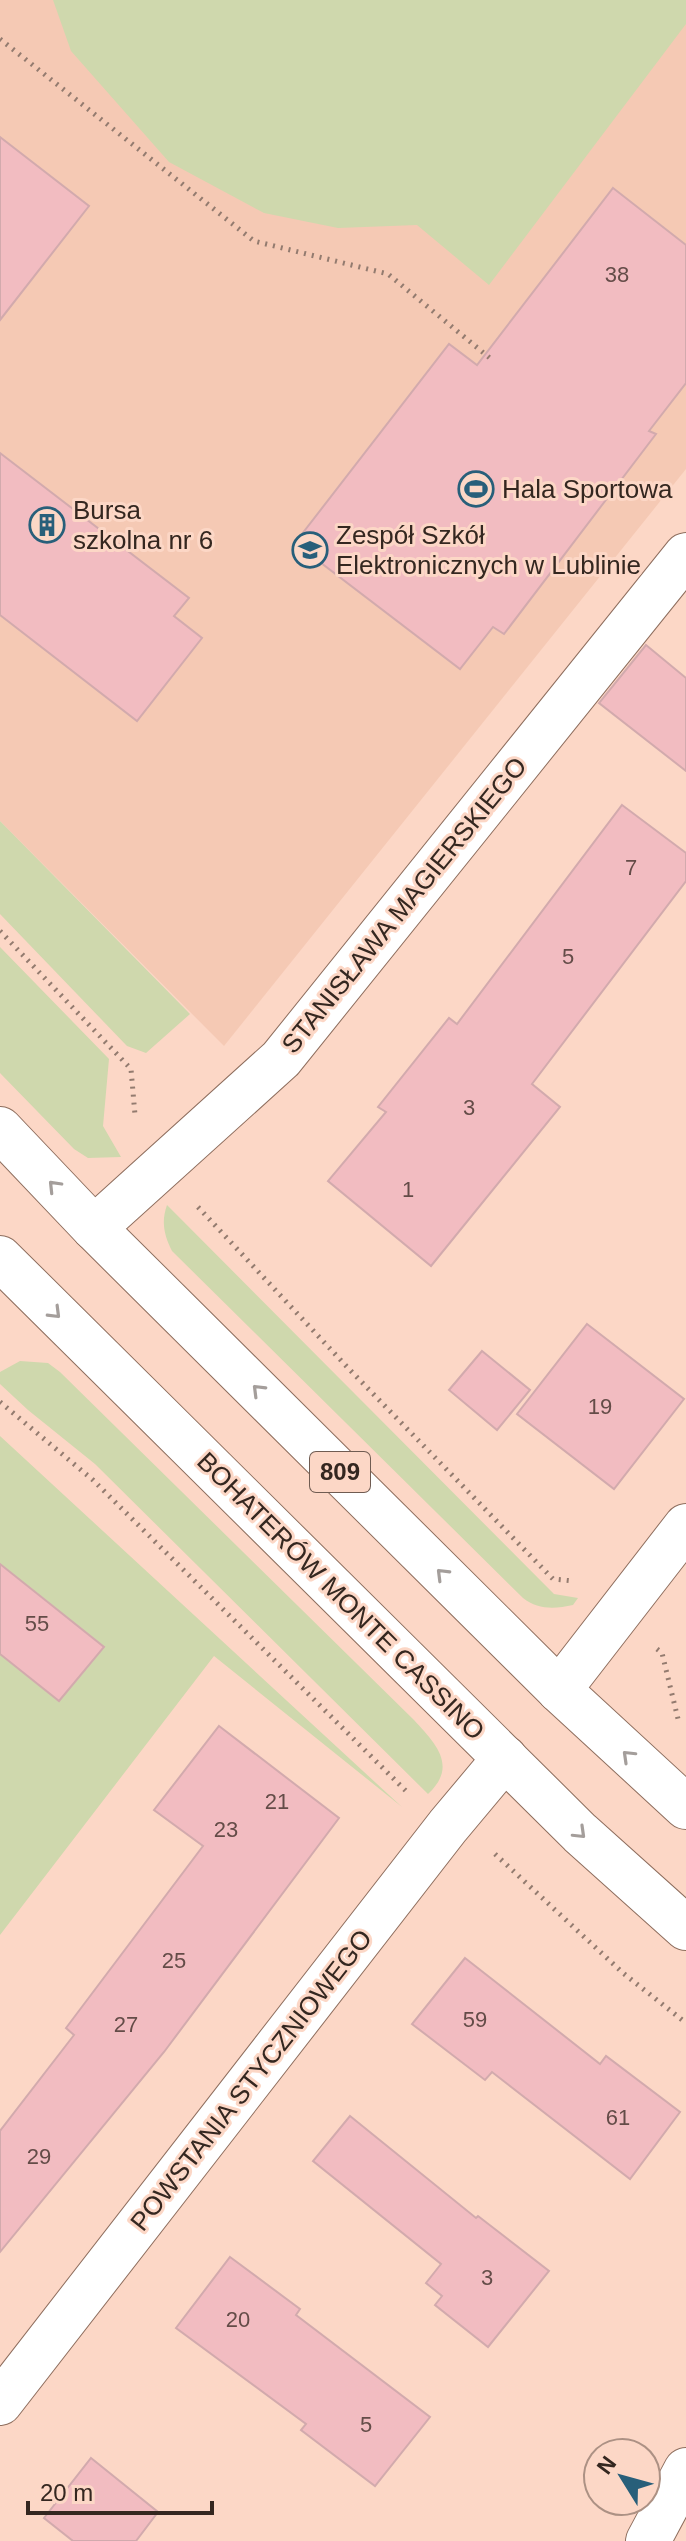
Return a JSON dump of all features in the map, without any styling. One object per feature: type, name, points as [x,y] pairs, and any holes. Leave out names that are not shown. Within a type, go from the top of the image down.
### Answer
[{"type":"street","name":"STANISŁAWA MAGIERSKIEGO","points":[[94,1228],[281,1059],[686,555]]},
{"type":"street","name":"809","points":[[0,1129],[94,1228],[559,1690],[642,1770],[686,1807]]},
{"type":"street","name":"BOHATERÓW MONTE CASSINO","points":[[0,1258],[580,1833],[686,1928]]},
{"type":"street","points":[[559,1690],[686,1526]]},
{"type":"street","name":"POWSTANIA STYCZNIOWEGO","points":[[0,2403],[448,1826],[505,1758]]},
{"type":"street","points":[[648,2541],[686,2470]]},
{"type":"path","points":[[0,39],[254,241],[388,274],[491,359]]},
{"type":"path","points":[[0,931],[131,1069],[137,1132],[162,1168],[360,1381],[553,1579],[580,1581]]},
{"type":"path","points":[[0,1402],[93,1480],[417,1801],[448,1826],[485,1845],[623,1973],[686,2023]]},
{"type":"path","points":[[655,1647],[662,1653],[680,1728]]},
{"type":"shaded area","name":"Zespół Szkół Elektronicznych w Lublinie","points":[[0,0],[686,0],[686,469],[224,1046],[0,821]]},
{"type":"green space","points":[[53,0],[686,0],[686,24],[489,285],[417,225],[338,228],[264,213],[169,162],[71,51]]},
{"type":"green space","points":[[0,821],[190,1014],[146,1053],[127,1046],[0,914]]},
{"type":"green space","points":[[0,947],[109,1059],[103,1126],[121,1157],[88,1158],[74,1149],[0,1073]]},
{"type":"green space","points":[[167,1205],[554,1594],[578,1598],[573,1605],[547,1608],[523,1598],[172,1251],[164,1228]]},
{"type":"green space","points":[[20,1361],[48,1363],[60,1372],[414,1720],[436,1747],[443,1765],[437,1784],[428,1794],[95,1464],[0,1384],[0,1372]]},
{"type":"green space","points":[[0,1436],[402,1807],[214,1656],[0,1935]]},
{"type":"building","points":[[0,137],[89,206],[0,320]]},
{"type":"building","name":"Hala Sportowa","points":[[613,188],[686,245],[686,383],[649,431],[656,434],[504,634],[493,627],[460,669],[295,543],[449,344],[477,365]]},
{"type":"building","name":"Bursa szkolna nr 6","points":[[0,453],[189,598],[174,616],[202,638],[137,721],[0,615]]},
{"type":"building","points":[[646,645],[686,678],[686,771],[599,703]]},
{"type":"building","points":[[622,805],[686,853],[686,881],[532,1084],[560,1107],[431,1266],[328,1181],[386,1112],[378,1107],[449,1018],[457,1024]]},
{"type":"building","points":[[587,1324],[684,1399],[614,1489],[517,1414]]},
{"type":"building","points":[[482,1351],[530,1390],[497,1430],[449,1390]]},
{"type":"building","points":[[0,1564],[104,1647],[59,1701],[0,1654]]},
{"type":"building","points":[[219,1726],[339,1818],[164,2052],[0,2252],[0,2131],[74,2035],[66,2028],[203,1846],[154,1810]]},
{"type":"building","points":[[465,1958],[600,2064],[606,2056],[680,2112],[630,2179],[492,2072],[485,2080],[412,2024]]},
{"type":"building","points":[[350,2116],[476,2218],[478,2216],[549,2271],[488,2347],[435,2305],[442,2296],[426,2283],[441,2264],[313,2161]]},
{"type":"building","points":[[230,2257],[300,2309],[296,2315],[430,2417],[375,2486],[301,2430],[306,2424],[176,2328]]},
{"type":"building","points":[[91,2458],[158,2512],[136,2541],[73,2541],[44,2518]]},
{"type":"place","name":"Hala Sportowa","points":[[476,489]]},
{"type":"place","name":"Bursa szkolna nr 6","points":[[47,525]]},
{"type":"place","name":"Zespół Szkół Elektronicznych w Lublinie","points":[[310,550]]}]
